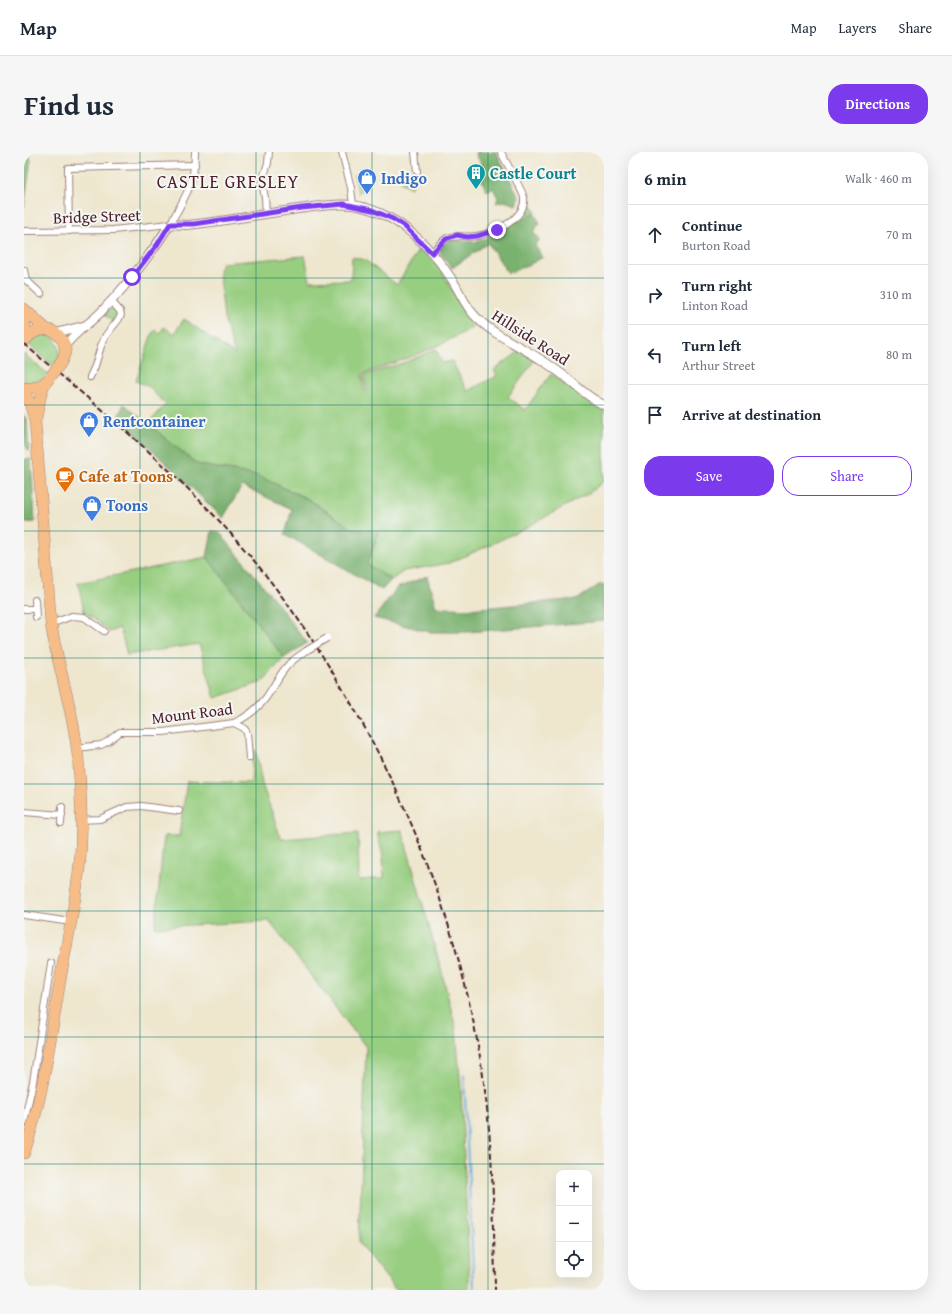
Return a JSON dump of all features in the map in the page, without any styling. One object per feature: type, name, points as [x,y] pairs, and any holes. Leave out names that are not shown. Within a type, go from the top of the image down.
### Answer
[{"type":"highway","points":[[24,309],[63,341],[65,346],[65,355],[48,379],[41,394],[35,421]]},
{"type":"highway","points":[[24,317],[25,340]]},
{"type":"highway","points":[[25,340],[35,331],[51,331]]},
{"type":"highway","points":[[24,388],[36,387],[48,379]]},
{"type":"highway","points":[[24,392],[30,403],[35,421],[51,624],[55,650],[72,719],[77,748],[81,820],[80,858],[71,922],[44,1050],[36,1114],[24,1152]]},
{"type":"street","points":[[65,346],[71,338],[100,313],[150,254],[170,224],[190,187],[195,165],[195,152]]},
{"type":"street","points":[[266,213],[262,182],[268,163],[269,152]]},
{"type":"street","points":[[342,152],[351,188],[353,205]]},
{"type":"street","points":[[415,152],[418,171]]},
{"type":"street","points":[[432,253],[446,239],[457,235],[467,237],[477,236],[497,230],[512,221],[522,209],[524,198],[501,152]]},
{"type":"street","points":[[69,231],[68,168],[195,165]]},
{"type":"street","name":"Hillside Road","points":[[170,224],[194,224],[266,213],[344,204],[372,210],[393,219],[404,226],[432,253],[452,279],[464,302],[484,325],[540,359],[589,397],[604,405]]},
{"type":"street","name":"Bridge Street","points":[[24,231],[113,230],[170,224]]},
{"type":"street","points":[[24,270],[26,280],[41,294]]},
{"type":"street","points":[[90,377],[106,336],[121,315],[120,311],[111,301]]},
{"type":"street","points":[[51,331],[85,325]]},
{"type":"street","points":[[34,600],[36,617]]},
{"type":"street","points":[[24,609],[35,609]]},
{"type":"street","points":[[51,624],[72,616],[84,617],[104,631]]},
{"type":"street","name":"Mount Road","points":[[77,748],[101,745],[120,732],[163,732],[234,723],[253,711],[271,691],[277,679],[288,665],[306,651],[327,638]]},
{"type":"street","points":[[234,723],[244,728],[247,733],[249,758]]},
{"type":"street","points":[[81,820],[100,819],[127,807],[141,806],[179,811]]},
{"type":"street","points":[[61,823],[62,807]]},
{"type":"street","points":[[24,812],[62,815]]},
{"type":"street","points":[[24,915],[71,922]]},
{"type":"street","points":[[24,1122],[33,1082],[44,1050],[51,963]]},
{"type":"green space","points":[[24,152],[28,152],[31,160],[24,207]]},
{"type":"green space","points":[[477,152],[496,152],[519,197],[516,205],[504,201],[496,203],[498,198],[493,188],[487,191],[477,172],[484,167],[476,155]]},
{"type":"green space","points":[[354,175],[365,178],[360,192],[358,193]]},
{"type":"green space","points":[[414,175],[420,177],[416,179],[411,188],[400,182]]},
{"type":"green space","points":[[530,202],[536,213],[504,229],[503,228],[518,218]]},
{"type":"green space","points":[[534,213],[540,223],[533,232],[540,239],[535,246],[543,257],[527,266],[508,273],[488,243],[452,268],[440,252],[442,245],[451,240],[475,242],[485,239]]},
{"type":"green space","points":[[420,247],[439,265],[464,313],[475,325],[448,341],[405,359],[362,374],[365,392],[367,390],[364,375],[406,362],[436,349],[442,363],[452,361],[467,391],[497,376],[494,370],[520,351],[534,361],[508,397],[525,410],[551,374],[604,409],[604,481],[589,493],[525,528],[490,545],[449,563],[404,571],[391,580],[367,564],[379,532],[353,529],[308,499],[258,476],[197,464],[148,424],[166,404],[150,387],[136,381],[152,333],[155,330],[160,333],[164,327],[174,334],[184,319],[235,355],[224,318],[219,271],[222,263],[305,256],[310,281],[351,280],[352,257],[365,260],[397,285]]},
{"type":"green space","points":[[114,308],[118,315],[113,322],[105,315],[110,309]]},
{"type":"green space","points":[[46,334],[54,338],[60,349],[57,363],[55,361],[52,365],[29,345],[36,336]]},
{"type":"green space","points":[[24,354],[48,374],[44,379],[24,385]]},
{"type":"green space","points":[[124,404],[197,464],[258,476],[308,499],[353,529],[379,532],[367,564],[391,580],[382,590],[285,534],[292,509],[242,486],[223,518],[118,417]]},
{"type":"green space","points":[[24,415],[27,421],[29,451],[24,443]]},
{"type":"green space","points":[[24,459],[31,459],[35,522],[24,523]]},
{"type":"green space","points":[[212,531],[220,533],[275,600],[307,643],[284,658],[207,557]]},
{"type":"green space","points":[[207,557],[284,658],[262,682],[215,698],[199,644],[127,655],[120,628],[110,632],[84,611],[78,583]]},
{"type":"green space","points":[[427,576],[436,607],[469,609],[578,599],[599,585],[604,584],[604,621],[468,632],[430,632],[374,618],[397,588]]},
{"type":"green space","points":[[253,749],[256,751],[262,784],[281,839],[358,833],[359,880],[384,878],[383,856],[377,832],[402,830],[441,969],[456,1029],[461,1090],[469,1290],[396,1290],[359,1243],[366,1047],[269,921],[155,927],[164,836],[179,836],[187,781],[251,783]]},
{"type":"waterway","points":[[464,1075],[474,1290]]},
{"type":"railway","points":[[24,344],[135,439],[189,490],[239,543],[290,608],[325,660],[362,723],[387,770],[428,866],[460,966],[472,1017],[482,1069],[489,1124],[495,1290]]},
{"type":"place","name":"Castle Court","points":[[476,190]]},
{"type":"place","name":"Indigo","points":[[367,195]]},
{"type":"place","name":"Rentcontainer","points":[[89,438]]},
{"type":"place","name":"Cafe at Toons","points":[[65,493]]},
{"type":"place","name":"Toons","points":[[92,522]]},
{"type":"district","name":"CASTLE GRESLEY","points":[[228,182]]},
{"type":"route","points":[[132,277],[157,245],[170,224],[187,225],[302,208],[344,204],[372,210],[393,219],[404,226],[432,253],[446,239],[457,235],[467,237],[477,236],[497,230]]}]
